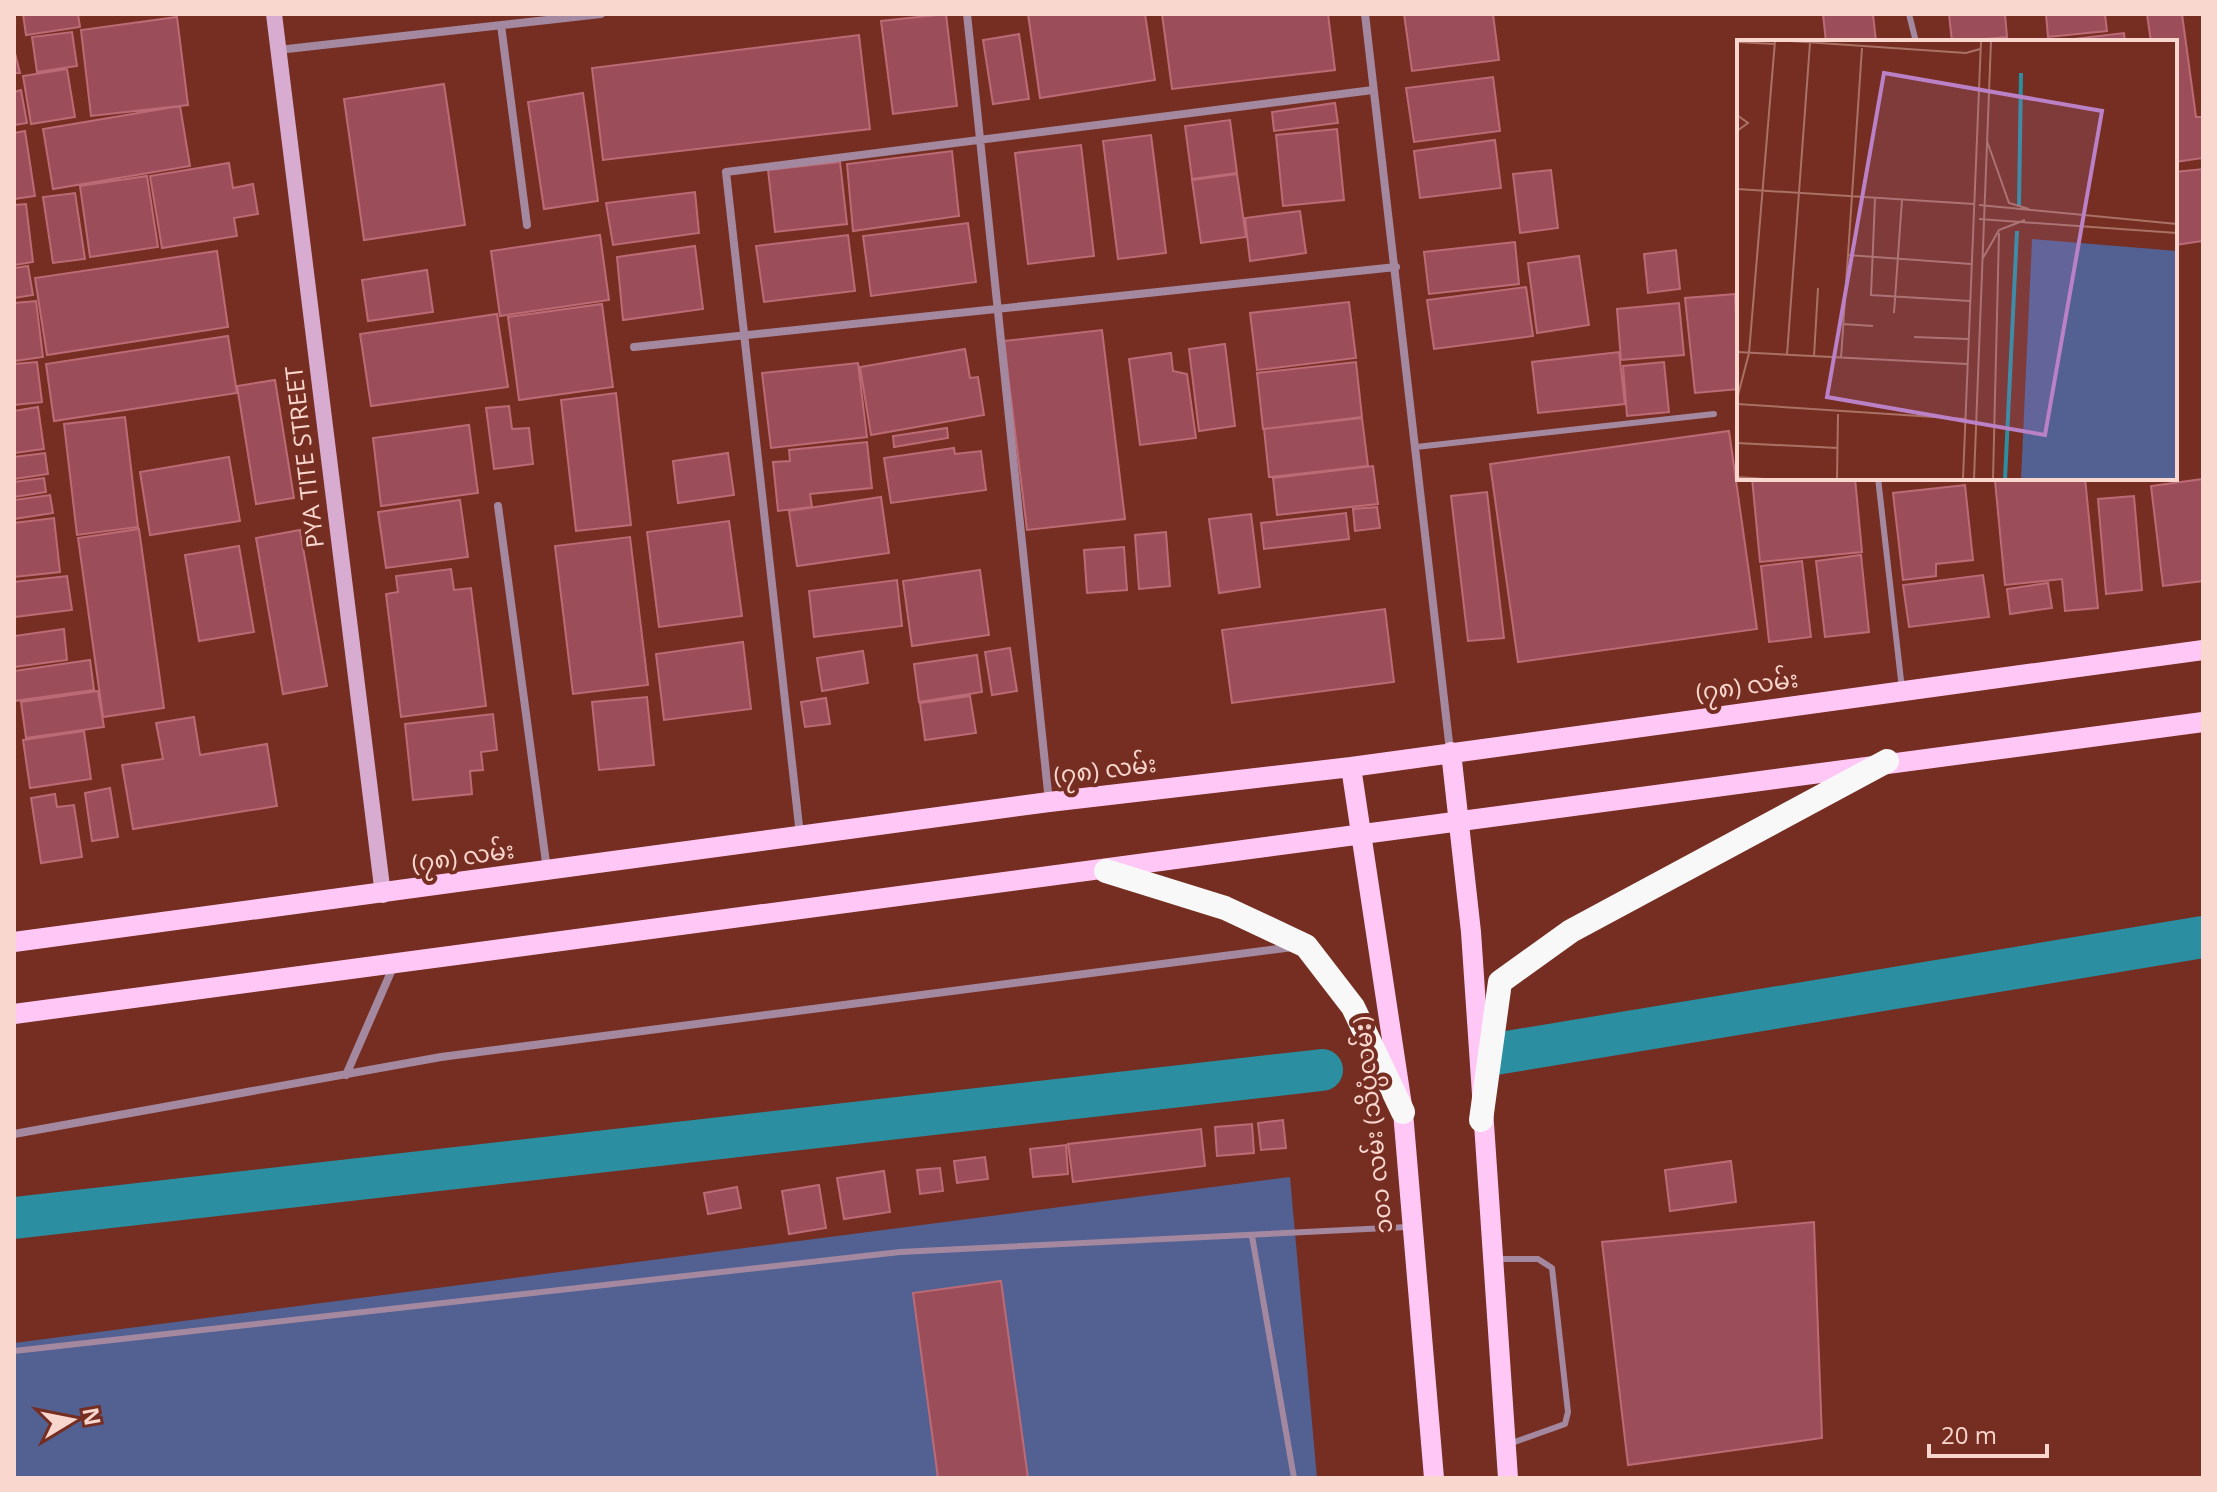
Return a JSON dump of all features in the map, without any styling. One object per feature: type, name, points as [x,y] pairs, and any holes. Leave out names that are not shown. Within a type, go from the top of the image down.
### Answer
[{"type":"highway","points":[[1481,1120],[1500,982],[1571,931],[1887,761]]},
{"type":"highway","points":[[1106,871],[1225,908],[1306,946],[1353,1007],[1403,1112]]},
{"type":"main road","name":"(၇၈) လမ်း","points":[[14,942],[383,895],[1049,802],[1351,767],[2203,650]]},
{"type":"main road","points":[[14,1014],[1106,871],[1887,761],[2203,722]]},
{"type":"main road","points":[[1451,752],[1471,932],[1481,1120],[1508,1478]]},
{"type":"main road","name":"၁၀၁ လမ်း (သိပ္ပံလမ်း)","points":[[1351,767],[1403,1112],[1434,1478]]},
{"type":"street","name":"PYA TITE STREET","points":[[274,14],[383,895]]},
{"type":"street","points":[[278,50],[601,14]]},
{"type":"street","points":[[967,14],[1049,802]]},
{"type":"street","points":[[1365,14],[1451,752]]},
{"type":"street","points":[[501,25],[527,225]]},
{"type":"street","points":[[800,836],[726,172],[979,137],[1373,90]]},
{"type":"street","points":[[634,347],[1396,267]]},
{"type":"street","points":[[498,506],[547,871]]},
{"type":"street","points":[[14,936],[14,942]]},
{"type":"street","points":[[14,1134],[441,1057],[1306,946]]},
{"type":"street","points":[[346,1075],[395,963]]},
{"type":"lane","points":[[1909,14],[1916,40]]},
{"type":"lane","points":[[1416,447],[1714,414]]},
{"type":"lane","points":[[1878,480],[1903,691]]},
{"type":"lane","points":[[14,1351],[900,1252],[1411,1227]]},
{"type":"lane","points":[[1252,1236],[1294,1478]]},
{"type":"lane","points":[[1491,1258],[1538,1259],[1552,1268],[1568,1412],[1565,1424],[1551,1432],[1505,1446]]},
{"type":"shaded area","points":[[1290,1177],[1317,1478],[14,1478],[14,1343]]},
{"type":"building","points":[[23,14],[78,14],[80,27],[26,35]]},
{"type":"building","points":[[946,14],[957,106],[893,114],[881,21]]},
{"type":"building","points":[[1028,14],[1145,14],[1155,80],[1040,98]]},
{"type":"building","points":[[1162,14],[1328,14],[1335,70],[1172,89]]},
{"type":"building","points":[[1404,14],[1493,14],[1499,60],[1412,71]]},
{"type":"building","points":[[1823,14],[1873,14],[1876,40],[1826,40]]},
{"type":"building","points":[[1949,14],[2005,14],[2007,37],[1952,40]]},
{"type":"building","points":[[2046,14],[2105,14],[2107,31],[2048,37]]},
{"type":"building","points":[[2147,14],[2182,14],[2196,117],[2203,117],[2203,158],[2177,162],[2177,40],[2151,40]]},
{"type":"building","points":[[177,17],[188,105],[91,116],[81,30]]},
{"type":"building","points":[[72,32],[77,66],[37,72],[32,37]]},
{"type":"building","points":[[2124,33],[2125,40],[2065,40]]},
{"type":"building","points":[[1019,34],[1029,99],[993,104],[983,40]]},
{"type":"building","points":[[859,35],[870,129],[603,160],[592,68]]},
{"type":"building","points":[[14,49],[20,73],[14,73]]},
{"type":"building","points":[[67,69],[75,117],[31,124],[23,76]]},
{"type":"building","points":[[1493,77],[1500,131],[1414,142],[1406,88]]},
{"type":"building","points":[[444,84],[465,225],[364,240],[344,99]]},
{"type":"building","points":[[21,90],[27,123],[14,125],[14,92]]},
{"type":"building","points":[[583,93],[598,201],[544,209],[528,102]]},
{"type":"building","points":[[1335,103],[1338,123],[1274,131],[1272,112]]},
{"type":"building","points":[[180,106],[190,166],[53,189],[43,129]]},
{"type":"building","points":[[1230,120],[1237,173],[1192,179],[1185,126]]},
{"type":"building","points":[[1337,129],[1344,200],[1283,206],[1276,135]]},
{"type":"building","points":[[25,131],[35,196],[14,199],[14,133]]},
{"type":"building","points":[[1151,135],[1166,253],[1118,259],[1103,141]]},
{"type":"building","points":[[1495,140],[1501,188],[1420,198],[1414,151]]},
{"type":"building","points":[[1081,145],[1094,256],[1028,264],[1015,153]]},
{"type":"building","points":[[952,151],[959,216],[853,231],[847,164]]},
{"type":"building","points":[[840,162],[847,224],[775,232],[768,170]]},
{"type":"building","points":[[229,163],[233,188],[253,184],[258,214],[234,218],[237,236],[162,248],[150,176]]},
{"type":"building","points":[[2203,169],[2203,241],[2177,245],[2177,172]]},
{"type":"building","points":[[1551,170],[1558,228],[1520,233],[1513,174]]},
{"type":"building","points":[[1237,174],[1246,237],[1201,243],[1192,180]]},
{"type":"building","points":[[147,176],[158,247],[90,257],[80,186]]},
{"type":"building","points":[[695,192],[699,233],[613,245],[606,203]]},
{"type":"building","points":[[75,193],[85,259],[53,263],[43,197]]},
{"type":"building","points":[[26,204],[33,262],[14,265],[14,205]]},
{"type":"building","points":[[1300,211],[1306,253],[1250,261],[1245,218]]},
{"type":"building","points":[[968,223],[976,282],[871,296],[863,236]]},
{"type":"building","points":[[600,235],[609,300],[500,316],[491,251]]},
{"type":"building","points":[[848,235],[855,291],[764,302],[756,246]]},
{"type":"building","points":[[1515,242],[1519,284],[1429,294],[1424,252]]},
{"type":"building","points":[[695,246],[703,309],[623,320],[617,257]]},
{"type":"building","points":[[1676,250],[1680,289],[1648,293],[1644,254]]},
{"type":"building","points":[[217,251],[228,327],[47,355],[35,278]]},
{"type":"building","points":[[1579,256],[1589,325],[1537,333],[1528,263]]},
{"type":"building","points":[[28,266],[33,295],[14,298],[14,268]]},
{"type":"building","points":[[427,270],[433,312],[368,321],[362,280]]},
{"type":"building","points":[[1526,287],[1533,336],[1434,349],[1427,300]]},
{"type":"building","points":[[1735,294],[1737,389],[1695,393],[1685,298]]},
{"type":"building","points":[[36,301],[43,357],[14,361],[14,303]]},
{"type":"building","points":[[1349,302],[1356,358],[1257,370],[1250,313]]},
{"type":"building","points":[[1679,303],[1684,355],[1621,360],[1617,309]]},
{"type":"building","points":[[602,304],[613,387],[519,400],[508,317]]},
{"type":"building","points":[[497,314],[508,387],[371,406],[360,334]]},
{"type":"building","points":[[1102,330],[1125,519],[1027,530],[1004,341]]},
{"type":"building","points":[[228,336],[237,393],[54,421],[46,364]]},
{"type":"building","points":[[1225,344],[1235,426],[1199,431],[1189,349]]},
{"type":"building","points":[[965,349],[970,378],[978,377],[984,415],[871,435],[860,367]]},
{"type":"building","points":[[1619,352],[1625,404],[1538,413],[1532,362]]},
{"type":"building","points":[[1171,353],[1173,371],[1187,374],[1196,438],[1140,445],[1129,359]]},
{"type":"building","points":[[37,362],[42,402],[14,405],[14,364]]},
{"type":"building","points":[[1356,362],[1362,417],[1263,429],[1257,373]]},
{"type":"building","points":[[1664,362],[1669,412],[1627,416],[1623,366]]},
{"type":"building","points":[[858,363],[867,437],[771,448],[762,373]]},
{"type":"building","points":[[275,380],[294,498],[256,504],[237,386]]},
{"type":"building","points":[[616,393],[631,525],[576,531],[561,400]]},
{"type":"building","points":[[509,406],[512,429],[529,428],[533,464],[494,469],[486,408]]},
{"type":"building","points":[[38,407],[44,449],[14,453],[14,411]]},
{"type":"building","points":[[125,417],[138,527],[77,535],[64,424]]},
{"type":"building","points":[[1362,418],[1368,466],[1269,477],[1264,429]]},
{"type":"building","points":[[469,425],[478,493],[381,506],[373,438]]},
{"type":"building","points":[[947,428],[948,438],[894,447],[893,436]]},
{"type":"building","points":[[1729,431],[1757,629],[1518,662],[1490,464]]},
{"type":"building","points":[[867,442],[872,488],[810,494],[812,507],[778,511],[773,462],[790,461],[789,450]]},
{"type":"building","points":[[954,448],[955,454],[981,451],[986,490],[891,503],[884,458]]},
{"type":"building","points":[[45,453],[48,474],[14,479],[14,457]]},
{"type":"building","points":[[728,453],[734,495],[678,503],[673,461]]},
{"type":"building","points":[[229,457],[240,521],[150,535],[140,472]]},
{"type":"building","points":[[1373,466],[1378,504],[1277,515],[1273,478]]},
{"type":"building","points":[[44,478],[46,492],[14,497],[14,482]]},
{"type":"building","points":[[2203,479],[2203,581],[2163,586],[2151,486]]},
{"type":"building","points":[[1752,480],[1855,480],[1862,552],[1760,562]]},
{"type":"building","points":[[2085,480],[2098,608],[2065,611],[2062,579],[2005,585],[1995,481]]},
{"type":"building","points":[[1965,485],[1973,560],[1936,564],[1936,576],[1903,580],[1893,493]]},
{"type":"building","points":[[1487,492],[1504,638],[1468,641],[1451,496]]},
{"type":"building","points":[[50,495],[53,513],[14,519],[14,500]]},
{"type":"building","points":[[2134,496],[2142,590],[2106,594],[2098,499]]},
{"type":"building","points":[[881,497],[889,553],[797,566],[789,511]]},
{"type":"building","points":[[460,500],[468,557],[386,568],[378,512]]},
{"type":"building","points":[[1377,507],[1380,528],[1355,531],[1353,509]]},
{"type":"building","points":[[1346,513],[1349,539],[1264,549],[1261,523]]},
{"type":"building","points":[[1251,514],[1260,587],[1219,593],[1209,519]]},
{"type":"building","points":[[54,518],[60,572],[14,577],[14,523]]},
{"type":"building","points":[[729,521],[742,616],[659,627],[647,532]]},
{"type":"building","points":[[139,529],[164,708],[103,717],[78,538]]},
{"type":"building","points":[[300,530],[327,686],[283,694],[256,538]]},
{"type":"building","points":[[1166,532],[1170,586],[1139,589],[1135,535]]},
{"type":"building","points":[[630,537],[648,685],[573,694],[555,546]]},
{"type":"building","points":[[239,546],[254,632],[199,641],[185,555]]},
{"type":"building","points":[[1124,547],[1127,590],[1087,593],[1084,550]]},
{"type":"building","points":[[1861,555],[1869,632],[1825,637],[1816,561]]},
{"type":"building","points":[[1802,561],[1811,637],[1769,642],[1761,566]]},
{"type":"building","points":[[451,569],[454,590],[471,588],[486,706],[401,717],[386,594],[398,592],[396,576]]},
{"type":"building","points":[[980,570],[989,635],[912,646],[903,581]]},
{"type":"building","points":[[1983,575],[1989,617],[1909,627],[1903,585]]},
{"type":"building","points":[[67,576],[72,610],[14,617],[14,582]]},
{"type":"building","points":[[897,580],[902,626],[814,637],[809,591]]},
{"type":"building","points":[[2048,583],[2052,608],[2010,614],[2007,589]]},
{"type":"building","points":[[1385,609],[1394,682],[1232,703],[1222,630]]},
{"type":"building","points":[[64,629],[67,660],[14,667],[14,636]]},
{"type":"building","points":[[743,642],[751,709],[664,720],[656,654]]},
{"type":"building","points":[[1010,648],[1017,691],[992,695],[985,652]]},
{"type":"building","points":[[863,651],[868,683],[822,691],[817,658]]},
{"type":"building","points":[[977,655],[982,692],[919,702],[914,664]]},
{"type":"building","points":[[90,660],[94,690],[14,701],[14,671]]},
{"type":"building","points":[[98,691],[104,727],[26,738],[21,702]]},
{"type":"building","points":[[970,696],[976,733],[925,740],[920,703]]},
{"type":"building","points":[[647,697],[654,765],[599,770],[592,702]]},
{"type":"building","points":[[826,698],[830,724],[805,727],[801,702]]},
{"type":"building","points":[[493,714],[497,750],[481,752],[483,770],[470,771],[472,794],[413,800],[405,724]]},
{"type":"building","points":[[194,717],[200,755],[267,744],[277,806],[133,829],[122,765],[163,759],[156,723]]},
{"type":"building","points":[[84,731],[91,779],[30,788],[23,740]]},
{"type":"building","points":[[110,788],[118,837],[92,841],[85,793]]},
{"type":"building","points":[[55,794],[57,807],[74,805],[82,857],[41,863],[31,798]]},
{"type":"building","points":[[1283,1120],[1286,1148],[1261,1150],[1258,1123]]},
{"type":"building","points":[[1252,1124],[1254,1153],[1217,1156],[1215,1127]]},
{"type":"building","points":[[1201,1129],[1205,1166],[1073,1182],[1068,1144]]},
{"type":"building","points":[[1066,1145],[1068,1174],[1033,1177],[1030,1149]]},
{"type":"building","points":[[985,1157],[988,1179],[957,1183],[954,1161]]},
{"type":"building","points":[[1731,1161],[1736,1202],[1670,1211],[1665,1170]]},
{"type":"building","points":[[940,1168],[943,1191],[920,1194],[917,1170]]},
{"type":"building","points":[[884,1171],[890,1212],[844,1219],[837,1178]]},
{"type":"building","points":[[819,1185],[826,1228],[789,1234],[782,1191]]},
{"type":"building","points":[[737,1187],[741,1208],[708,1214],[704,1193]]},
{"type":"building","points":[[1814,1222],[1822,1438],[1628,1465],[1602,1242]]},
{"type":"building","points":[[1001,1281],[1028,1478],[938,1478],[913,1293]]},
{"type":"waterway","points":[[1495,1054],[2203,937]]},
{"type":"waterway","points":[[14,1218],[1322,1070]]}]
